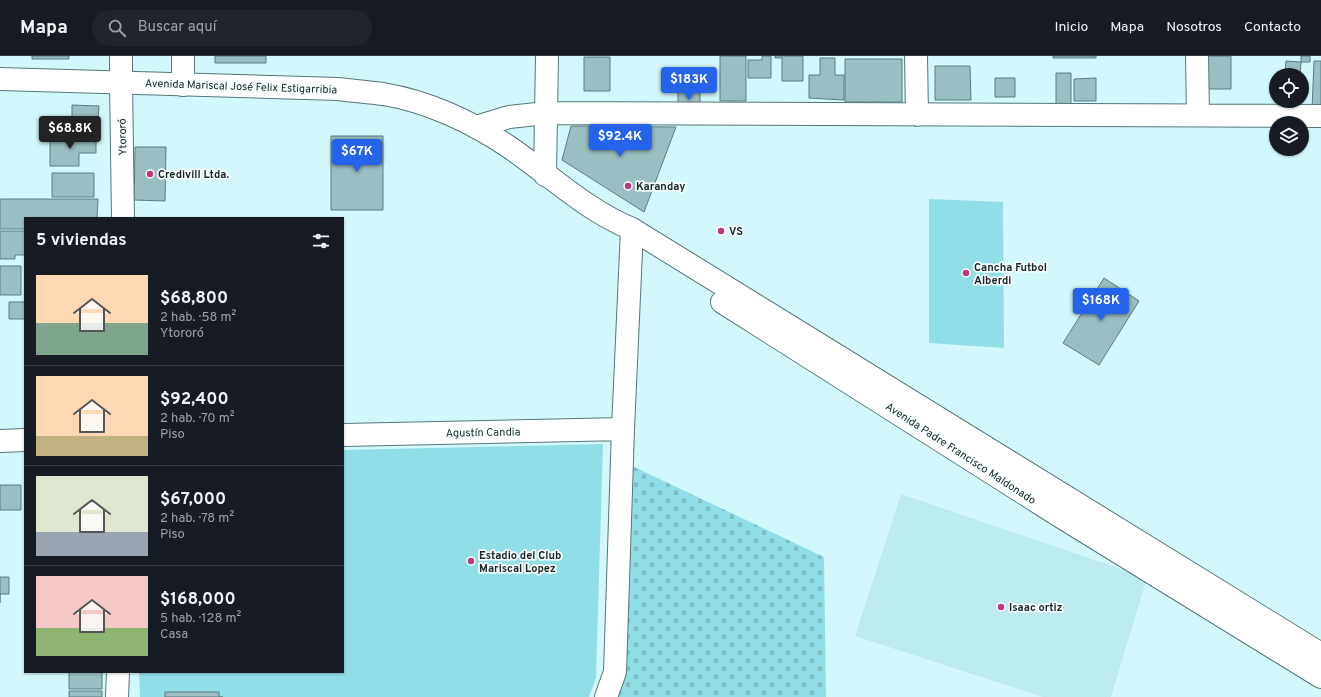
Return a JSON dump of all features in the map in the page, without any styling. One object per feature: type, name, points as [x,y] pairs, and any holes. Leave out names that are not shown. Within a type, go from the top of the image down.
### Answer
[{"type":"main road","name":"Ytororó","points":[[121,56],[123,217]]},
{"type":"main road","points":[[182,56],[182,85]]},
{"type":"main road","points":[[546,176],[547,56]]},
{"type":"main road","points":[[916,56],[917,115]]},
{"type":"main road","points":[[1197,56],[1198,115]]},
{"type":"main road","name":"Avenida Mariscal José Felix Estigarribia","points":[[0,79],[338,89],[384,94],[431,107],[476,127]]},
{"type":"main road","points":[[476,127],[509,117],[546,112],[1321,116]]},
{"type":"main road","name":"Avenida Padre Francisco Maldonado","points":[[476,127],[509,147],[546,176],[609,219],[632,237],[848,381],[1058,515],[1321,677]]},
{"type":"main road","points":[[606,697],[615,672],[623,429],[632,237]]},
{"type":"main road","name":"Avenida Padre Francisco Maldonado","points":[[632,237],[1321,654]]},
{"type":"main road","name":"Agustín Candia","points":[[344,434],[623,429]]},
{"type":"main road","points":[[0,441],[24,440]]},
{"type":"main road","points":[[117,697],[118,673]]},
{"type":"shaded area","name":"Isaac ortiz","points":[[901,494],[1147,578],[1111,697],[1043,697],[855,636]]},
{"type":"green space","name":"Cancha Futbol Alberdi","points":[[929,199],[1003,202],[1004,348],[929,343]]},
{"type":"green space","name":"Estadio del Club Mariscal Lopez","points":[[603,444],[596,678],[589,697],[140,697],[139,673],[344,673],[344,450]]},
{"type":"green space","points":[[628,464],[824,557],[826,697],[613,697]]},
{"type":"building","points":[[32,56],[69,56],[69,59],[32,59]]},
{"type":"building","points":[[215,56],[266,56],[266,63],[215,63]]},
{"type":"building","points":[[720,56],[746,56],[746,101],[720,101]]},
{"type":"building","points":[[762,56],[771,56],[771,78],[748,78],[748,60],[762,60]]},
{"type":"building","points":[[775,56],[803,56],[803,81],[782,81],[782,58],[775,58]]},
{"type":"building","points":[[1053,56],[1096,56],[1096,58],[1053,58]]},
{"type":"building","points":[[1205,56],[1231,56],[1231,89],[1205,89]]},
{"type":"building","points":[[1301,56],[1310,56],[1310,62],[1301,62]]},
{"type":"building","points":[[584,57],[610,57],[610,91],[584,91]]},
{"type":"building","points":[[820,58],[835,58],[835,75],[844,75],[844,100],[809,98],[809,75],[820,75]]},
{"type":"building","points":[[845,59],[902,59],[902,102],[845,102]]},
{"type":"building","points":[[1286,61],[1301,62],[1301,68],[1286,68]]},
{"type":"building","points":[[1314,61],[1321,61],[1321,109],[1312,109]]},
{"type":"building","points":[[935,66],[970,66],[971,100],[935,100]]},
{"type":"building","points":[[1056,73],[1071,73],[1071,107],[1056,107]]},
{"type":"building","points":[[995,78],[1015,78],[1015,97],[995,97]]},
{"type":"building","points":[[1096,78],[1096,101],[1074,101],[1074,79]]},
{"type":"building","points":[[678,91],[700,91],[700,111],[678,111]]},
{"type":"building","points":[[72,105],[99,106],[98,120],[72,120]]},
{"type":"building","points":[[50,122],[98,122],[98,136],[50,135]]},
{"type":"building","name":"Karanday","points":[[571,126],[676,127],[644,212],[562,160]]},
{"type":"building","points":[[331,136],[383,136],[383,210],[331,210]]},
{"type":"building","points":[[50,137],[96,138],[96,153],[79,153],[79,166],[50,166]]},
{"type":"building","name":"Credivill Ltda.","points":[[135,147],[166,147],[165,201],[134,200]]},
{"type":"building","points":[[52,173],[94,173],[94,197],[52,197]]},
{"type":"building","points":[[0,199],[98,199],[97,217],[24,217],[24,229],[0,229]]},
{"type":"building","points":[[0,231],[24,231],[24,255],[15,255],[15,259],[0,259]]},
{"type":"building","points":[[0,266],[21,266],[21,295],[0,295]]},
{"type":"building","points":[[1104,278],[1139,301],[1099,365],[1063,343]]},
{"type":"building","points":[[9,302],[24,302],[24,319],[9,319]]},
{"type":"building","points":[[0,485],[21,485],[21,510],[0,510]]},
{"type":"building","points":[[0,577],[9,577],[9,594],[0,594]]},
{"type":"building","points":[[69,673],[102,673],[102,689],[69,689]]},
{"type":"building","points":[[69,691],[102,691],[102,697],[69,697]]},
{"type":"building","points":[[165,692],[219,692],[219,697],[165,697]]},
{"type":"place","name":"Credivill Ltda.","points":[[150,174]]},
{"type":"place","name":"Karanday","points":[[628,186]]},
{"type":"place","name":"VS","points":[[721,231]]},
{"type":"place","name":"Cancha Futbol Alberdi","points":[[966,273]]},
{"type":"place","name":"Estadio del Club Mariscal Lopez","points":[[471,561]]},
{"type":"place","name":"Isaac ortiz","points":[[1001,607]]}]
